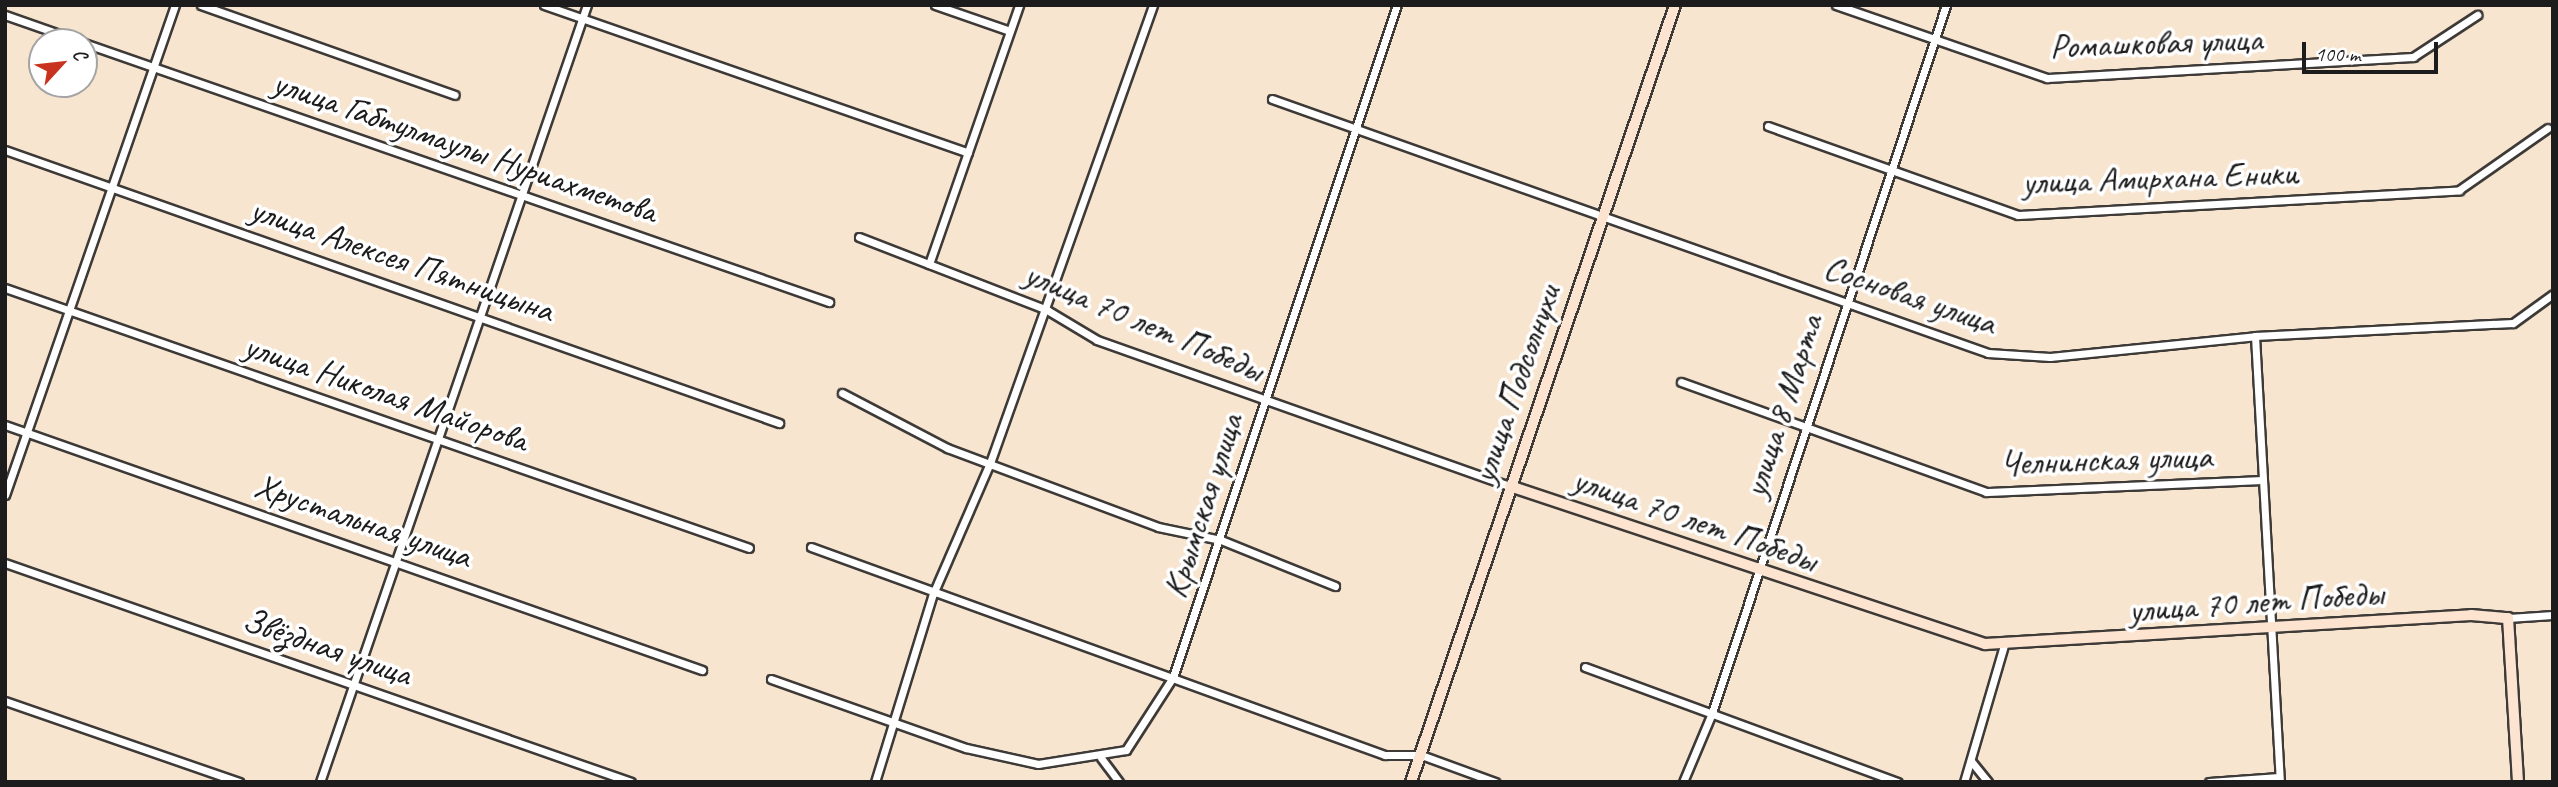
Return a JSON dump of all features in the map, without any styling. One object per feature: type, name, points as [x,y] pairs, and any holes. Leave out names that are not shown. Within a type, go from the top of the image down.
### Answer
[{"type":"street","points":[[5,495],[175,5]]},
{"type":"street","points":[[201,5],[455,95]]},
{"type":"street","points":[[544,5],[968,153]]},
{"type":"street","points":[[320,782],[349,683],[442,440],[587,5]]},
{"type":"street","points":[[935,5],[1010,31]]},
{"type":"street","points":[[929,264],[1019,5]]},
{"type":"street","points":[[875,782],[933,594],[990,463],[1047,310],[1153,5]]},
{"type":"street","name":"Крымская улица","points":[[1101,758],[1126,750],[1173,677],[1221,540],[1264,402],[1397,5]]},
{"type":"street","name":"улица Подсолнухи","points":[[1411,782],[1675,5]]},
{"type":"street","name":"Ромашковая улица","points":[[1836,5],[2047,78],[2413,57],[2477,15]]},
{"type":"street","name":"улица 8 Марта","points":[[1683,782],[1712,713],[1756,571],[1807,427],[1845,301],[1946,5]]},
{"type":"street","name":"улица Габтулмаулы Нуриахметова","points":[[5,15],[43,28]]},
{"type":"street","name":"улица Габтулмаулы Нуриахметова","points":[[98,47],[829,302]]},
{"type":"street","name":"Сосновая улица","points":[[1272,99],[1354,131],[1988,353],[2017,357],[2255,335],[2513,323],[2553,294]]},
{"type":"street","name":"улица Амирхана Еники","points":[[1768,126],[2018,215],[2459,190],[2548,128]]},
{"type":"street","name":"улица Алексея Пятницына","points":[[5,150],[483,316],[779,423]]},
{"type":"street","name":"улица 70 лет Победы","points":[[859,237],[1047,310],[1097,340],[1264,402],[1953,638],[2004,645],[2471,615],[2508,618],[2553,615]]},
{"type":"street","name":"улица Николая Майорова","points":[[5,288],[749,548]]},
{"type":"street","points":[[2210,782],[2280,780],[2259,480],[2255,335]]},
{"type":"street","name":"Челнинская улица","points":[[1681,382],[1986,492],[2259,480]]},
{"type":"street","points":[[842,393],[947,448],[1158,527],[1221,540],[1335,586]]},
{"type":"street","name":"Хрустальная улица","points":[[5,425],[395,559],[702,670]]},
{"type":"street","points":[[811,547],[933,594],[1173,677],[1385,755],[1421,755],[1495,782]]},
{"type":"street","name":"Звёздная улица","points":[[5,563],[631,782]]},
{"type":"street","points":[[2508,618],[2518,782]]},
{"type":"street","points":[[1964,782],[2004,645]]},
{"type":"street","points":[[1585,667],[1898,782]]},
{"type":"street","points":[[771,679],[895,718],[966,748],[1038,764],[1101,758],[1119,782]]},
{"type":"street","points":[[5,701],[239,782]]},
{"type":"street","points":[[1971,761],[1988,782]]}]
